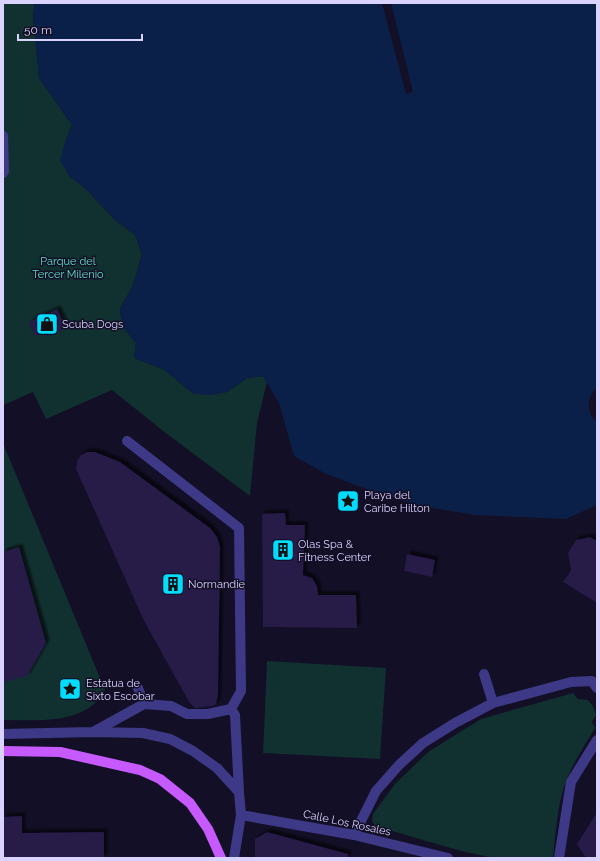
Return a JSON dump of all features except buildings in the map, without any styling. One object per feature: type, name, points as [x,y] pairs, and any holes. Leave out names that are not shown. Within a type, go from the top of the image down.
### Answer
[{"type":"main road","points":[[3,751],[60,752],[140,770],[160,779],[190,803],[208,829],[221,858]]},
{"type":"street","points":[[3,136],[3,173]]},
{"type":"street","points":[[93,732],[144,704],[171,706],[187,714],[208,714],[231,709],[241,691],[239,528],[127,441]]},
{"type":"street","points":[[484,674],[493,703]]},
{"type":"street","points":[[354,834],[376,791],[399,765],[429,739],[454,722],[493,703],[571,682],[592,681],[597,688]]},
{"type":"street","points":[[138,688],[144,704]]},
{"type":"street","points":[[231,709],[236,715],[241,816],[234,858]]},
{"type":"street","points":[[3,734],[93,732],[143,733],[170,739],[193,751],[217,768],[239,792]]},
{"type":"street","points":[[559,858],[571,782],[597,740]]},
{"type":"street","name":"Calle Los Rosales","points":[[241,816],[354,834],[425,856],[448,858]]},
{"type":"green space","name":"Parque del Tercer Milenio","points":[[3,3],[35,3],[33,15],[39,78],[72,125],[66,139],[69,176],[84,187],[115,220],[135,235],[142,254],[133,285],[120,309],[122,326],[136,343],[134,358],[163,369],[194,394],[227,392],[247,378],[263,376],[267,382],[257,423],[250,496],[167,434],[112,390],[46,419],[33,392],[3,405]]},
{"type":"green space","points":[[3,443],[105,690],[93,705],[83,711],[61,718],[50,720],[3,720]]},
{"type":"green space","points":[[267,661],[386,668],[380,759],[263,753]]},
{"type":"green space","points":[[573,693],[578,699],[588,700],[593,706],[596,715],[592,722],[595,728],[573,766],[564,788],[557,818],[553,858],[494,858],[461,851],[375,826],[372,821],[373,814],[395,784],[428,752],[481,719]]},
{"type":"water","points":[[35,3],[382,3],[406,94],[413,92],[391,3],[597,3],[597,388],[589,400],[589,410],[597,422],[597,505],[566,519],[475,515],[421,506],[374,492],[324,473],[294,456],[279,403],[263,376],[247,378],[227,392],[210,395],[194,394],[163,369],[134,358],[136,343],[122,326],[120,309],[133,285],[142,254],[135,235],[115,220],[84,187],[69,176],[60,160],[72,125],[39,78],[33,15]]},
{"type":"place","name":"Scuba Dogs","points":[[47,324]]},
{"type":"place","name":"Playa del Caribe Hilton","points":[[348,501]]},
{"type":"place","name":"Olas Spa & Fitness Center","points":[[283,550]]},
{"type":"place","name":"Normandie","points":[[173,584]]},
{"type":"place","name":"Estatua de Sixto Escobar","points":[[70,689]]}]
